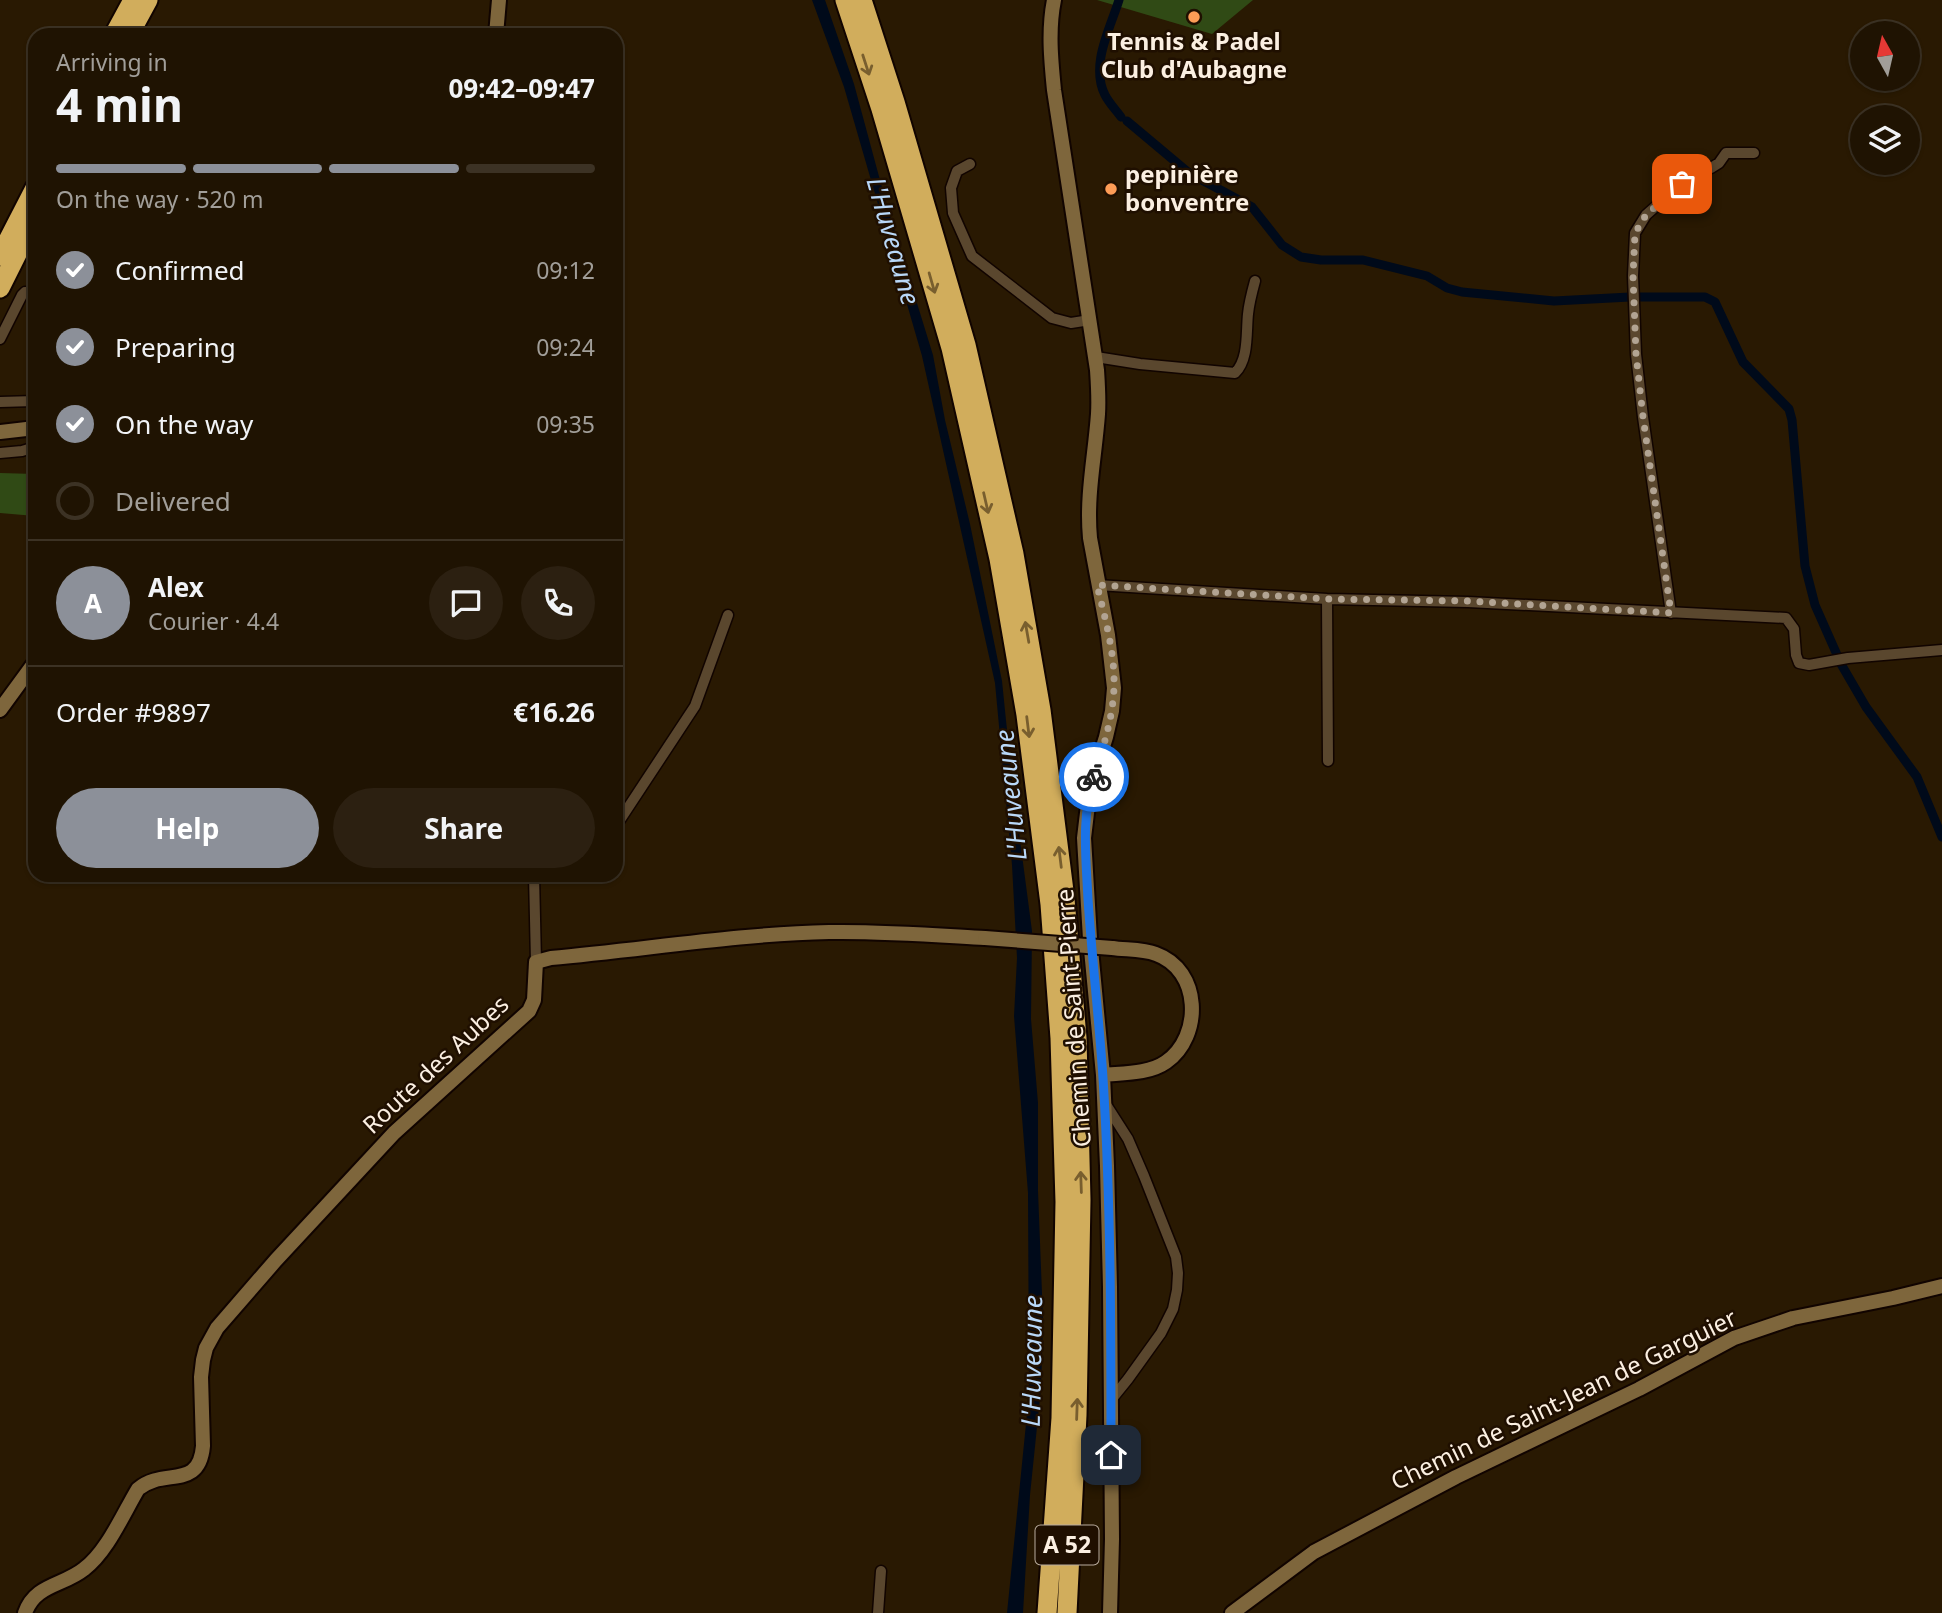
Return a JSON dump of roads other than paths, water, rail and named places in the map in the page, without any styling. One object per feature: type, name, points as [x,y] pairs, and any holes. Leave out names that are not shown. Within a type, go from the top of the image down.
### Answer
[{"type":"highway","points":[[118,28],[132,0]]},
{"type":"highway","points":[[133,28],[148,0]]},
{"type":"highway","name":"A 52","points":[[845,0],[881,109],[951,348],[999,559],[1027,715],[1050,904],[1060,1038],[1065,1202],[1061,1418],[1047,1613]]},
{"type":"highway","name":"A 52","points":[[862,0],[895,102],[966,345],[1014,554],[1041,710],[1065,899],[1076,1038],[1081,1200],[1077,1415],[1061,1613]]},
{"type":"highway","points":[[0,256],[28,202]]},
{"type":"highway","points":[[0,288],[28,232]]},
{"type":"highway","points":[[1068,1613],[1073,1477]]},
{"type":"street","points":[[497,28],[499,0]]},
{"type":"street","name":"Chemin de Saint-Pierre","points":[[1054,0],[1050,49],[1054,90],[1096,357],[1098,412],[1088,517],[1114,688],[1106,737],[1090,788],[1084,838],[1103,1075],[1111,1287],[1110,1613]]},
{"type":"street","points":[[1671,613],[1636,354],[1633,276],[1635,233],[1646,215],[1697,170],[1712,168],[1727,153],[1754,153]]},
{"type":"street","points":[[970,164],[957,172],[951,188],[953,213],[972,256],[1052,318],[1070,323],[1090,320]]},
{"type":"street","points":[[1096,357],[1235,373],[1242,366],[1248,311],[1255,281]]},
{"type":"street","points":[[0,339],[22,295],[28,292]]},
{"type":"street","points":[[0,402],[28,401]]},
{"type":"street","points":[[0,432],[28,429]]},
{"type":"street","points":[[0,453],[28,449]]},
{"type":"street","points":[[1097,585],[1327,599],[1468,601],[1786,618],[1794,629],[1796,655],[1800,663],[1809,665],[1848,658],[1942,650]]},
{"type":"street","points":[[1327,599],[1328,761]]},
{"type":"street","points":[[623,815],[695,706],[727,615]]},
{"type":"street","points":[[0,710],[28,672]]},
{"type":"street","points":[[534,882],[536,961],[818,932],[985,938],[1157,954],[1179,970],[1191,993],[1191,1021],[1185,1043],[1166,1063],[1144,1071],[1103,1075]]},
{"type":"street","name":"Route des Aubes","points":[[25,1613],[28,1604],[37,1594],[74,1576],[93,1560],[138,1489],[146,1483],[196,1471],[204,1446],[201,1377],[203,1360],[217,1328],[394,1133],[529,1010],[534,1000],[536,961]]},
{"type":"street","points":[[1104,1102],[1128,1139],[1139,1164],[1176,1257],[1178,1273],[1173,1309],[1128,1380],[1111,1399]]},
{"type":"street","name":"Chemin de Saint-Jean de Garguier","points":[[1232,1613],[1314,1552],[1456,1477],[1639,1389],[1734,1338],[1793,1318],[1942,1286]]},
{"type":"street","name":"Chemin de Saint-Pierre","points":[[1112,1539],[1117,1613]]},
{"type":"street","points":[[878,1613],[881,1571]]},
{"type":"water","name":"L'Huveaune","points":[[812,0],[825,0],[854,84],[887,206],[933,355],[1002,681],[1032,931],[1031,1019],[1038,1103],[1043,1319],[1041,1388],[1030,1495],[1023,1613],[1007,1613],[1029,1394],[1028,1193],[1014,1016],[1017,958],[1012,865],[995,683],[922,356],[844,87]]},
{"type":"waterway","points":[[1119,0],[1103,47],[1100,72],[1105,95],[1121,117]]},
{"type":"waterway","points":[[1127,121],[1189,173],[1252,207],[1282,245],[1301,257],[1363,260],[1427,276],[1447,288],[1462,292],[1554,301],[1630,297]]},
{"type":"waterway","points":[[1635,297],[1705,297],[1715,302],[1743,362],[1789,409],[1805,566],[1815,605],[1838,657]]},
{"type":"waterway","points":[[1841,664],[1866,707],[1917,777],[1942,837]]},
{"type":"place","name":"Tennis & Padel Club d'Aubagne","points":[[1194,17]]},
{"type":"place","name":"pepinière bonventre","points":[[1111,189]]}]
